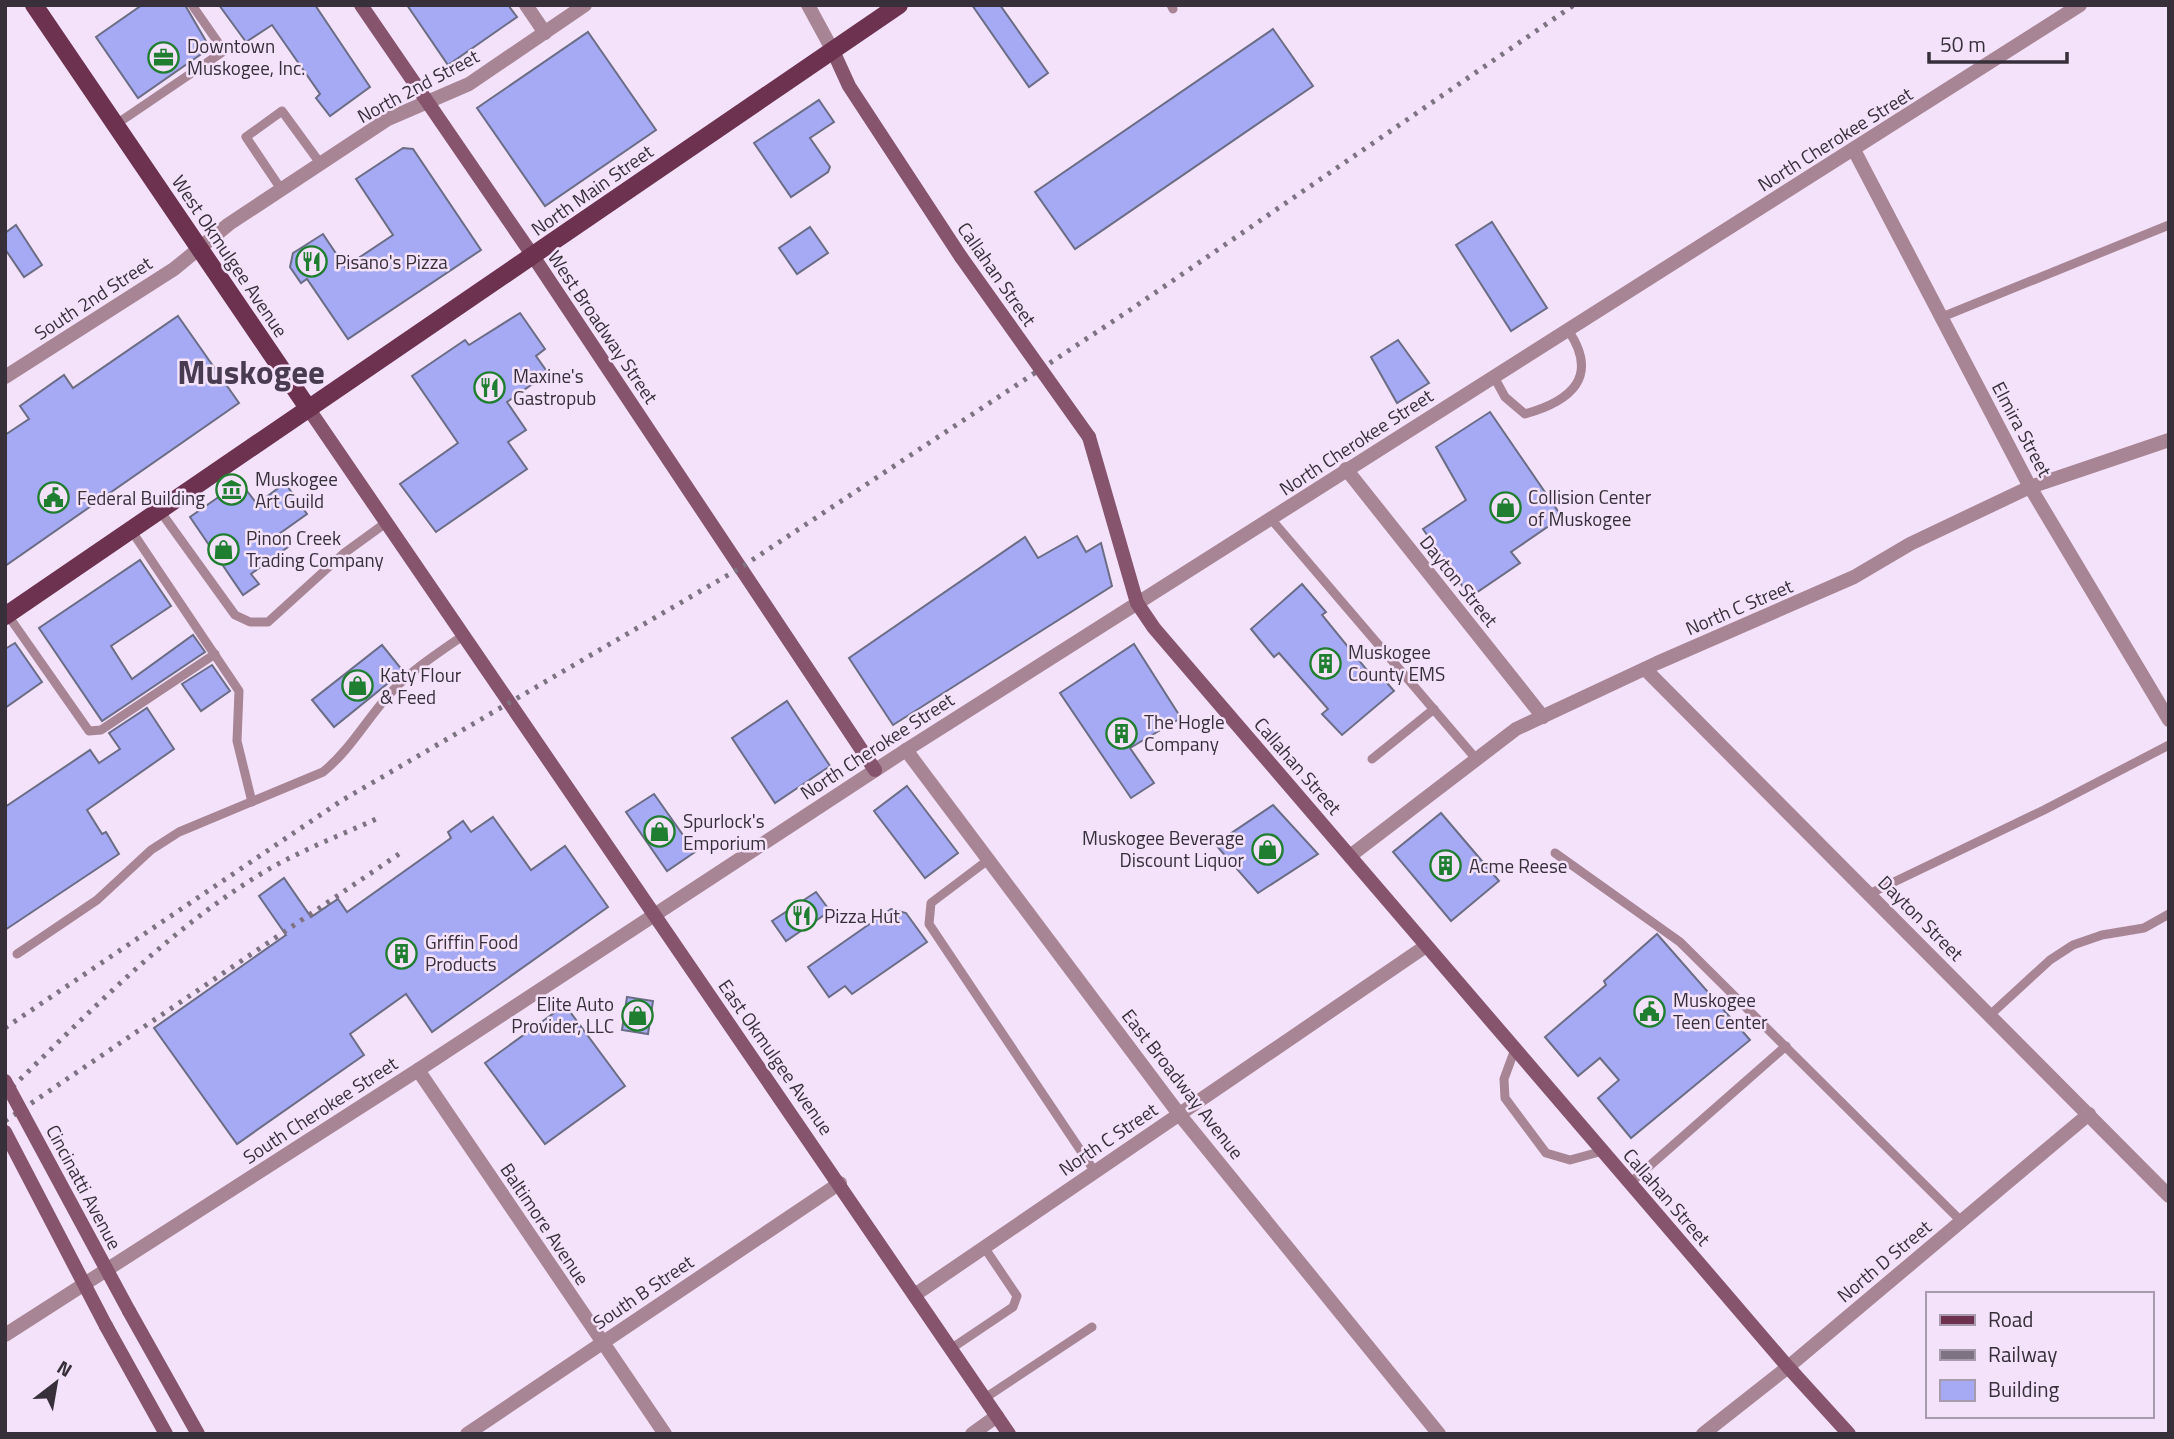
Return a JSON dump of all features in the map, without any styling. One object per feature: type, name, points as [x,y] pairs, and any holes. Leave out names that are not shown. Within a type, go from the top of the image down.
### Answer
[{"type":"main road","name":"West Okmulgee Avenue","points":[[34,5],[309,408]]},
{"type":"main road","name":"North Main Street","points":[[6,615],[899,5]]},
{"type":"street","name":"West Broadway Street","points":[[360,5],[533,256],[875,770]]},
{"type":"street","points":[[526,5],[545,33]]},
{"type":"street","name":"North 2nd Street","points":[[199,248],[281,189],[388,119],[469,84],[585,5]]},
{"type":"street","points":[[808,5],[832,51]]},
{"type":"street","name":"North Cherokee Street","points":[[655,914],[1346,469],[2080,5]]},
{"type":"street","name":"Callahan Street","points":[[832,51],[849,86],[961,257],[1089,437],[1137,603],[1154,628],[1788,1367],[1849,1434]]},
{"type":"street","name":"Elmira Street","points":[[1854,150],[2030,487],[2169,720]]},
{"type":"street","name":"South 2nd Street","points":[[5,377],[174,269],[199,248]]},
{"type":"street","name":"West Okmulgee Avenue","points":[[309,408],[510,703]]},
{"type":"street","name":"North C Street","points":[[1350,856],[1516,729],[1854,577],[1910,544],[2030,487],[2169,440]]},
{"type":"street","name":"Dayton Street","points":[[1346,469],[1543,717]]},
{"type":"street","name":"Dayton Street","points":[[1645,669],[2169,1196]]},
{"type":"street","name":"East Okmulgee Avenue","points":[[510,703],[916,1293],[1009,1434]]},
{"type":"street","name":"East Broadway Avenue","points":[[906,750],[1179,1114],[1439,1434]]},
{"type":"street","name":"South Cherokee Street","points":[[5,1335],[655,914]]},
{"type":"street","name":"North C Street","points":[[916,1293],[1426,946]]},
{"type":"street","name":"Baltimore Avenue","points":[[418,1070],[665,1434]]},
{"type":"street","name":"Cincinatti Avenue","points":[[5,1081],[198,1434]]},
{"type":"street","name":"North D Street","points":[[1703,1434],[1788,1367],[2089,1114]]},
{"type":"street","points":[[5,1132],[106,1326],[166,1434]]},
{"type":"street","name":"South B Street","points":[[467,1434],[840,1183]]},
{"type":"street","points":[[972,1434],[997,1416]]},
{"type":"lane","points":[[115,125],[224,51],[192,5]]},
{"type":"lane","points":[[281,189],[246,137],[282,111],[320,163]]},
{"type":"lane","points":[[1942,317],[2169,225]]},
{"type":"lane","points":[[1494,377],[1505,397],[1525,414],[1553,406],[1574,387],[1583,366],[1579,347],[1568,330]]},
{"type":"lane","points":[[160,511],[235,615],[250,622],[268,622],[343,554],[387,522]]},
{"type":"lane","points":[[1271,519],[1476,760]]},
{"type":"lane","points":[[131,530],[239,691],[237,741],[252,802]]},
{"type":"lane","points":[[6,615],[89,731],[101,730],[215,654]]},
{"type":"lane","points":[[17,954],[97,900],[151,850],[179,832],[323,772],[341,758],[402,682],[464,635]]},
{"type":"lane","points":[[1372,758],[1434,709]]},
{"type":"lane","points":[[1869,894],[2044,810],[2169,745]]},
{"type":"lane","points":[[1555,853],[1680,942],[1961,1221]]},
{"type":"lane","points":[[988,860],[930,902],[929,924],[1094,1172]]},
{"type":"lane","points":[[1990,1015],[2050,960],[2073,945],[2102,935],[2144,928],[2169,914]]},
{"type":"lane","points":[[1630,1183],[1786,1046]]},
{"type":"lane","points":[[1515,1049],[1503,1089],[1505,1098],[1546,1153],[1570,1160],[1603,1151]]},
{"type":"lane","points":[[952,1348],[1013,1307],[1017,1296],[985,1247]]},
{"type":"lane","points":[[985,1398],[1092,1327]]},
{"type":"building","points":[[142,5],[185,5],[210,48],[138,98],[96,37]]},
{"type":"building","points":[[219,5],[315,5],[370,87],[330,116],[316,98],[320,94],[272,25],[246,42]]},
{"type":"building","points":[[407,5],[508,5],[517,17],[448,65]]},
{"type":"building","points":[[972,5],[1000,5],[1048,73],[1029,87]]},
{"type":"building","points":[[1273,29],[1313,86],[1075,249],[1035,192]]},
{"type":"building","points":[[588,32],[656,130],[545,206],[477,108]]},
{"type":"building","points":[[819,100],[834,122],[810,138],[830,167],[828,172],[791,197],[754,143]]},
{"type":"building","points":[[403,148],[413,149],[481,250],[348,339],[307,279],[301,283],[290,267],[293,253],[323,234],[345,267],[393,235],[356,179]]},
{"type":"building","points":[[1492,222],[1547,308],[1511,331],[1456,245]]},
{"type":"building","points":[[16,225],[42,265],[24,277],[5,249],[5,233]]},
{"type":"building","points":[[810,227],[828,253],[797,274],[779,248]]},
{"type":"building","points":[[520,313],[545,349],[536,356],[548,373],[507,402],[526,430],[508,442],[527,469],[436,532],[400,484],[458,443],[412,376],[465,340],[469,345]]},
{"type":"building","name":"Federal Building","points":[[178,316],[239,403],[5,566],[5,435],[29,419],[20,406],[64,375],[73,388]]},
{"type":"building","points":[[1398,340],[1429,383],[1397,403],[1371,357]]},
{"type":"building","name":"Collision Center of Muskogee","points":[[1490,412],[1562,517],[1511,552],[1520,563],[1470,597],[1423,529],[1466,500],[1436,447]]},
{"type":"building","points":[[240,482],[257,504],[285,483],[307,514],[279,534],[288,547],[251,574],[259,584],[243,595],[190,517]]},
{"type":"building","points":[[1077,536],[1086,552],[1101,543],[1112,586],[893,725],[849,658],[1025,537],[1038,558]]},
{"type":"building","points":[[140,560],[171,606],[111,646],[132,679],[193,635],[205,652],[102,721],[39,628]]},
{"type":"building","name":"Muskogee County EMS","points":[[1302,584],[1326,612],[1322,615],[1370,674],[1376,670],[1394,691],[1342,735],[1322,714],[1328,709],[1279,653],[1274,657],[1251,629]]},
{"type":"building","points":[[15,643],[42,682],[5,708],[5,649]]},
{"type":"building","name":"The Hogle Company","points":[[1134,644],[1181,718],[1130,748],[1154,783],[1131,798],[1060,693]]},
{"type":"building","name":"Katy Flour & Feed","points":[[382,645],[403,671],[334,727],[312,700]]},
{"type":"building","points":[[212,665],[230,691],[201,711],[182,684]]},
{"type":"building","points":[[787,701],[830,766],[775,803],[732,738]]},
{"type":"building","points":[[147,708],[174,749],[87,810],[102,834],[106,832],[119,854],[5,930],[5,807],[90,750],[99,763],[120,749],[109,733]]},
{"type":"building","points":[[907,786],[958,853],[925,878],[874,811]]},
{"type":"building","name":"Spurlock's Emporium","points":[[654,794],[695,852],[667,871],[626,812]]},
{"type":"building","name":"Muskogee Beverage Discount Liquor","points":[[1273,805],[1318,854],[1258,893],[1215,844]]},
{"type":"building","name":"Acme Reese","points":[[1441,813],[1499,881],[1451,921],[1393,852]]},
{"type":"building","name":"Griffin Food Products","points":[[493,817],[531,870],[565,846],[608,907],[432,1032],[406,994],[350,1034],[364,1055],[237,1144],[154,1028],[286,935],[259,896],[284,878],[311,917],[338,899],[347,912],[451,838],[448,832],[463,821],[471,832]]},
{"type":"building","name":"Pizza Hut","points":[[816,892],[830,911],[786,941],[772,921]]},
{"type":"building","points":[[891,909],[906,913],[927,942],[852,994],[845,986],[829,997],[808,967]]},
{"type":"building","name":"Muskogee Teen Center","points":[[1657,934],[1750,1040],[1631,1138],[1598,1098],[1619,1080],[1600,1058],[1578,1076],[1545,1037],[1606,985],[1604,981]]},
{"type":"building","name":"Elite Auto Provider, LLC","points":[[627,997],[653,1001],[648,1034],[622,1030]]},
{"type":"building","points":[[565,1005],[625,1086],[545,1144],[485,1063]]},
{"type":"railway","points":[[5,1028],[341,801],[740,568],[1130,310],[1574,5]]},
{"type":"railway","points":[[5,1094],[128,976],[194,920],[277,864],[376,819]]},
{"type":"railway","points":[[5,1121],[399,854]]},
{"type":"place","name":"Downtown Muskogee, Inc.","points":[[164,57]]},
{"type":"place","name":"Pisano's Pizza","points":[[312,262]]},
{"type":"place","name":"Maxine's Gastropub","points":[[490,387]]},
{"type":"place","name":"Muskogee Art Guild","points":[[232,490]]},
{"type":"place","name":"Federal Building","points":[[54,498]]},
{"type":"place","name":"Collision Center of Muskogee","points":[[1505,508]]},
{"type":"place","name":"Pinon Creek Trading Company","points":[[223,549]]},
{"type":"place","name":"Muskogee County EMS","points":[[1325,663]]},
{"type":"place","name":"Katy Flour & Feed","points":[[357,686]]},
{"type":"place","name":"The Hogle Company","points":[[1121,733]]},
{"type":"place","name":"Spurlock's Emporium","points":[[660,832]]},
{"type":"place","name":"Muskogee Beverage Discount Liquor","points":[[1267,849]]},
{"type":"place","name":"Acme Reese","points":[[1446,866]]},
{"type":"place","name":"Pizza Hut","points":[[801,916]]},
{"type":"place","name":"Griffin Food Products","points":[[402,953]]},
{"type":"place","name":"Muskogee Teen Center","points":[[1650,1011]]},
{"type":"place","name":"Elite Auto Provider, LLC","points":[[637,1015]]},
{"type":"district","name":"Muskogee","points":[[251,372]]}]
